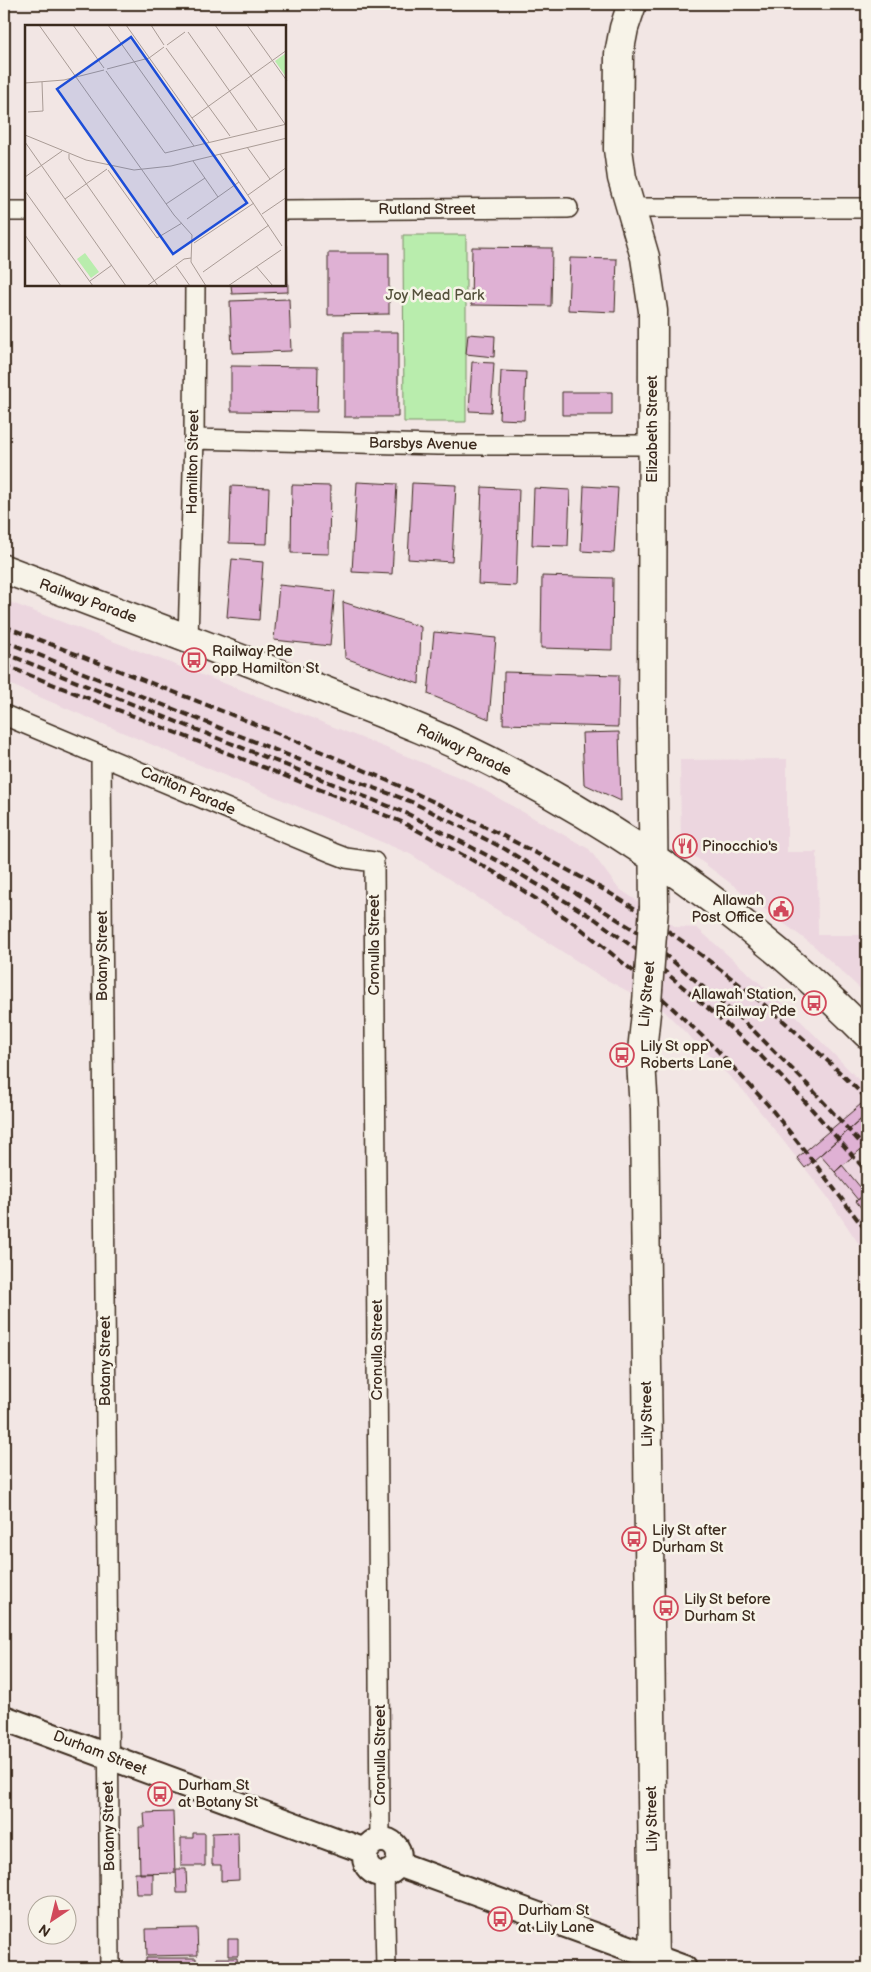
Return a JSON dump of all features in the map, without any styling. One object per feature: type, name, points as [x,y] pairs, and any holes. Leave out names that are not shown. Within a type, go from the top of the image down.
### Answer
[{"type":"main road","name":"Elizabeth Street","points":[[632,4],[624,28],[619,54],[617,119],[618,150],[622,178],[645,258],[653,312],[652,823],[655,860]]},
{"type":"main road","name":"Railway Parade","points":[[4,570],[188,638],[398,720],[506,769],[557,798],[710,897],[810,979],[867,1034]]},
{"type":"main road","name":"Lily Street","points":[[654,1963],[644,1110],[640,1061],[648,1003],[655,860]]},
{"type":"street","name":"Rutland Street","points":[[286,210],[568,208]]},
{"type":"street","points":[[630,208],[867,208]]},
{"type":"street","points":[[4,211],[25,211]]},
{"type":"street","name":"Hamilton Street","points":[[188,638],[194,439],[195,286]]},
{"type":"street","name":"Barsbys Avenue","points":[[194,439],[438,445],[652,445]]},
{"type":"street","name":"Carlton Parade","points":[[4,715],[333,853],[346,858],[374,862]]},
{"type":"street","name":"Botany Street","points":[[101,755],[110,1968]]},
{"type":"street","name":"Cronulla Street","points":[[373,1845],[374,862]]},
{"type":"street","name":"Durham Street","points":[[4,1718],[108,1756],[373,1845]]},
{"type":"street","points":[[373,1845],[366,1863],[373,1872],[391,1869],[654,1963],[684,1968]]},
{"type":"street","points":[[386,1968],[391,1869]]},
{"type":"shaded area","points":[[4,600],[239,689],[466,780],[589,849],[618,888],[676,927],[697,928],[788,1008],[867,1088],[867,1256],[826,1195],[743,1090],[663,1010],[605,979],[410,854],[4,682]]},
{"type":"shaded area","points":[[787,759],[787,852],[817,852],[818,935],[867,935],[867,995],[814,946],[681,846],[680,760]]},
{"type":"green space","name":"Joy Mead Park","points":[[403,235],[466,235],[466,422],[404,422]]},
{"type":"building","points":[[287,245],[288,292],[232,294],[231,286],[286,286]]},
{"type":"building","points":[[472,247],[552,248],[551,306],[471,305]]},
{"type":"building","points":[[328,253],[389,253],[389,314],[328,315]]},
{"type":"building","points":[[570,258],[617,259],[615,312],[568,310]]},
{"type":"building","points":[[289,299],[291,351],[232,353],[230,301]]},
{"type":"building","points":[[344,332],[398,332],[398,417],[344,417]]},
{"type":"building","points":[[468,334],[495,336],[494,357],[466,354]]},
{"type":"building","points":[[472,362],[494,363],[491,412],[469,411]]},
{"type":"building","points":[[231,366],[318,367],[317,412],[231,411]]},
{"type":"building","points":[[501,371],[526,372],[524,420],[499,419]]},
{"type":"building","points":[[562,392],[612,392],[612,415],[562,415]]},
{"type":"building","points":[[357,482],[397,484],[392,574],[352,572]]},
{"type":"building","points":[[412,483],[456,485],[452,562],[408,559]]},
{"type":"building","points":[[292,485],[330,486],[329,554],[291,553]]},
{"type":"building","points":[[231,486],[269,488],[267,544],[229,543]]},
{"type":"building","points":[[584,486],[618,488],[614,553],[581,551]]},
{"type":"building","points":[[482,487],[519,489],[516,586],[478,584]]},
{"type":"building","points":[[534,488],[570,490],[568,546],[532,545]]},
{"type":"building","points":[[232,559],[263,562],[259,620],[227,617]]},
{"type":"building","points":[[542,576],[613,578],[612,650],[541,648]]},
{"type":"building","points":[[279,585],[335,591],[330,646],[274,640]]},
{"type":"building","points":[[343,602],[421,627],[419,684],[345,658]]},
{"type":"building","points":[[434,632],[496,638],[489,719],[428,694]]},
{"type":"building","points":[[504,672],[619,675],[618,727],[503,724]]},
{"type":"building","points":[[619,732],[621,801],[584,784],[582,733]]},
{"type":"building","points":[[867,1099],[867,1114],[805,1168],[797,1158]]},
{"type":"building","points":[[864,1117],[867,1121],[867,1144],[835,1172],[820,1155]]},
{"type":"building","points":[[842,1165],[866,1194],[858,1200],[835,1172]]},
{"type":"building","points":[[867,1192],[867,1216],[856,1201]]},
{"type":"building","points":[[173,1812],[175,1873],[140,1874],[139,1827],[145,1827],[144,1813]]},
{"type":"building","points":[[238,1832],[239,1880],[221,1881],[221,1865],[212,1865],[212,1833]]},
{"type":"building","points":[[193,1833],[205,1833],[205,1866],[181,1866],[181,1838],[193,1838]]},
{"type":"building","points":[[176,1869],[186,1869],[187,1893],[177,1893]]},
{"type":"building","points":[[135,1873],[153,1873],[153,1894],[136,1894]]},
{"type":"building","points":[[197,1928],[198,1955],[147,1956],[146,1929]]},
{"type":"building","points":[[228,1939],[238,1939],[238,1956],[228,1956]]},
{"type":"building","points":[[146,1958],[196,1958],[196,1968],[146,1968]]},
{"type":"building","points":[[216,1958],[237,1958],[238,1968],[216,1968]]},
{"type":"railway","points":[[4,626],[210,706],[346,762],[480,824],[593,884],[629,905],[730,977],[814,1048],[867,1099]]},
{"type":"railway","points":[[4,641],[305,762],[412,802],[505,849],[636,931],[675,963],[751,1028],[808,1085],[867,1150]]},
{"type":"railway","points":[[4,653],[406,813],[498,861],[595,919],[656,964],[758,1053],[801,1097],[867,1172]]},
{"type":"railway","points":[[4,665],[402,822],[494,872],[574,923],[633,971],[717,1050],[768,1105],[867,1232]]},
{"type":"place","name":"Railway Pde opp Hamilton St","points":[[194,660]]},
{"type":"place","name":"Pinocchio's","points":[[685,846]]},
{"type":"place","name":"Allawah Post Office","points":[[781,909]]},
{"type":"place","name":"Allawah Station, Railway Pde","points":[[814,1003]]},
{"type":"place","name":"Lily St opp Roberts Lane","points":[[622,1055]]},
{"type":"place","name":"Lily St after Durham St","points":[[634,1539]]},
{"type":"place","name":"Lily St before Durham St","points":[[666,1608]]},
{"type":"place","name":"Durham St at Botany St","points":[[160,1794]]},
{"type":"place","name":"Durham St at Lily Lane","points":[[500,1919]]}]
